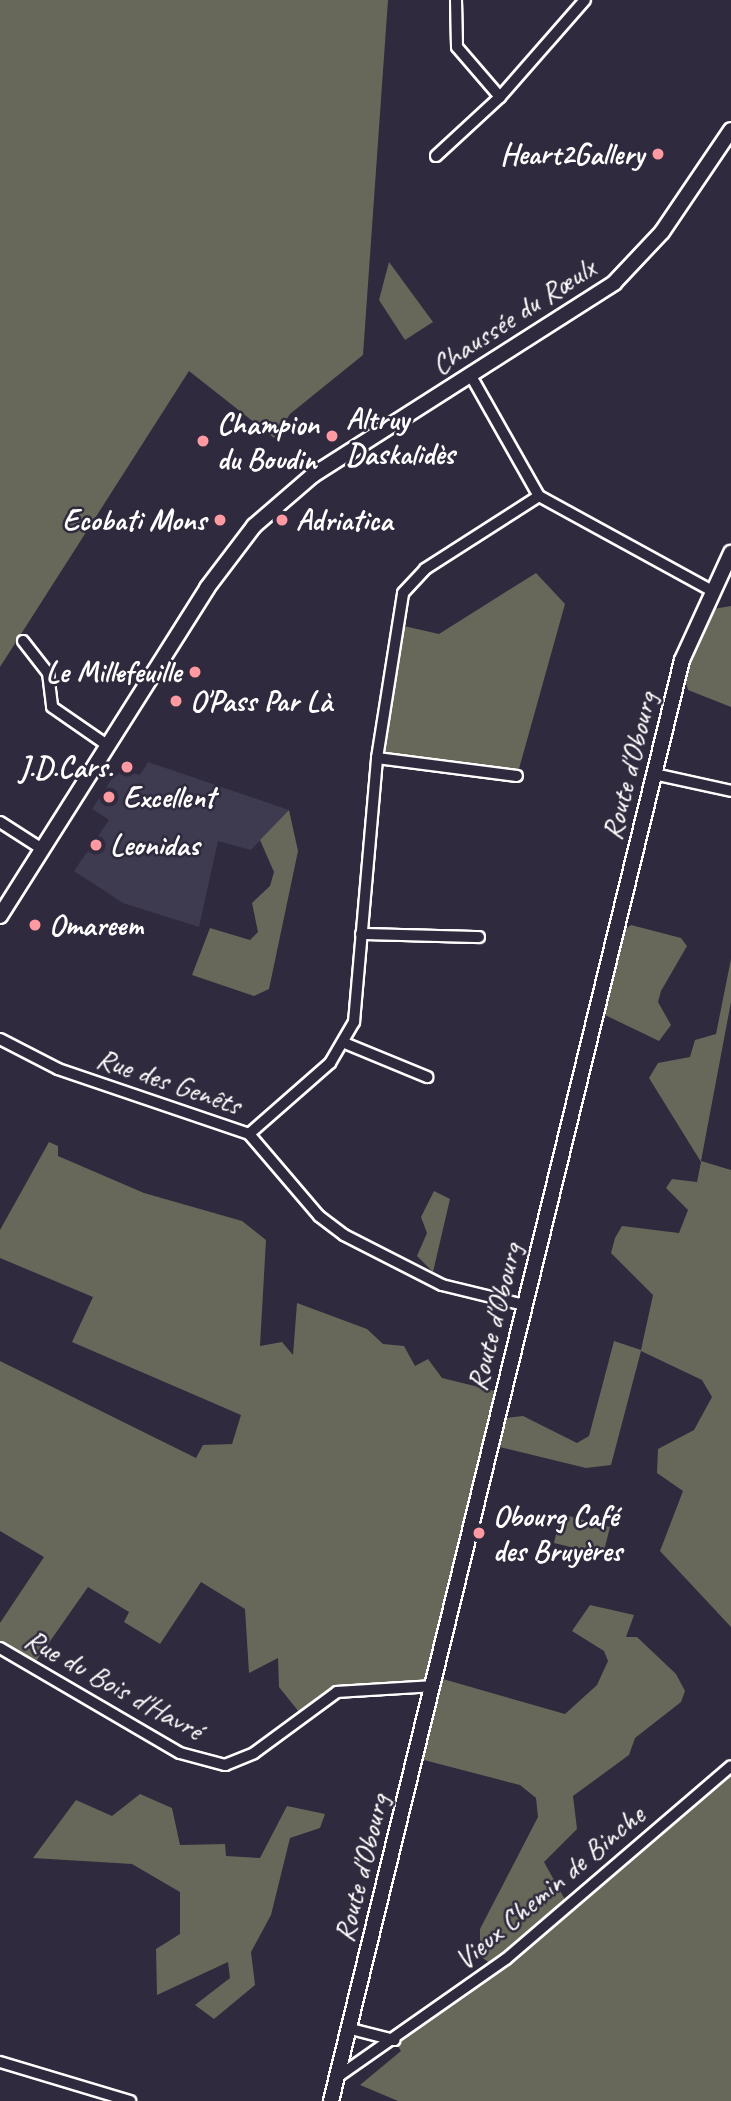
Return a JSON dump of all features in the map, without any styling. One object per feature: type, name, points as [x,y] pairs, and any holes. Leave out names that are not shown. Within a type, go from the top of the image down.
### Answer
[{"type":"main road","name":"Chaussée du Rœulx","points":[[0,916],[222,564],[268,512],[331,463],[471,376],[622,275],[662,232],[731,130]]},
{"type":"main road","name":"Route d'Obourg","points":[[331,2101],[682,660],[711,590],[731,553]]},
{"type":"street","points":[[456,0],[457,47],[500,97]]},
{"type":"street","points":[[436,156],[500,97],[584,0]]},
{"type":"street","points":[[471,376],[539,496],[711,590]]},
{"type":"street","points":[[249,1134],[347,1044],[361,934],[377,758],[403,593],[425,569],[539,496]]},
{"type":"street","points":[[23,641],[48,673],[52,708],[107,745]]},
{"type":"street","points":[[377,758],[517,776]]},
{"type":"street","points":[[654,774],[731,791]]},
{"type":"street","points":[[0,822],[42,849]]},
{"type":"street","points":[[361,934],[479,937]]},
{"type":"street","name":"Rue des Genêts","points":[[0,1039],[58,1069],[249,1134],[319,1216],[344,1235],[442,1285],[524,1305]]},
{"type":"street","points":[[347,1044],[427,1077]]},
{"type":"street","name":"Rue du Bois d'Havré","points":[[0,1648],[180,1753],[225,1765],[254,1753],[337,1692],[434,1686]]},
{"type":"street","name":"Vieux Chemin de Binche","points":[[336,2078],[394,2040],[506,1959],[731,1766]]},
{"type":"street","points":[[347,2028],[394,2040]]},
{"type":"street","points":[[0,2062],[130,2101]]},
{"type":"shaded area","points":[[148,762],[289,810],[251,850],[218,841],[199,927],[123,903],[74,871],[109,820],[92,809],[111,780],[123,770],[140,775]]},
{"type":"green space","points":[[0,0],[388,0],[363,355],[290,414],[274,438],[189,371],[0,667]]},
{"type":"green space","points":[[389,262],[433,322],[405,340],[379,300]]},
{"type":"green space","points":[[536,573],[565,604],[517,776],[377,758],[395,624],[439,634]]},
{"type":"green space","points":[[731,606],[731,707],[688,690],[685,679],[713,609]]},
{"type":"green space","points":[[289,810],[298,851],[269,989],[254,996],[192,975],[210,928],[250,940],[258,932],[252,903],[270,886],[274,872],[260,840]]},
{"type":"green space","points":[[631,925],[681,938],[687,946],[661,991],[658,1002],[671,1025],[659,1041],[605,1015],[623,931]]},
{"type":"green space","points":[[731,959],[731,1002],[701,1161],[731,1170],[731,1627],[660,1551],[683,1491],[657,1473],[658,1449],[694,1430],[712,1397],[702,1380],[641,1351],[611,1465],[586,1468],[491,1445],[436,1677],[565,1714],[597,1685],[608,1661],[604,1651],[572,1631],[590,1605],[634,1615],[626,1637],[637,1637],[676,1674],[685,1691],[681,1702],[635,1738],[629,1755],[573,1796],[577,1829],[544,1862],[568,1905],[731,1766],[731,2101],[398,2101],[360,2085],[401,2051],[394,2040],[491,1964],[480,1956],[480,1929],[538,1817],[536,1798],[520,1785],[420,1759],[434,1686],[337,1692],[303,1717],[279,1687],[278,1658],[249,1673],[245,1609],[201,1582],[160,1644],[124,1622],[129,1612],[88,1587],[32,1667],[0,1647],[0,1623],[44,1557],[0,1531],[0,1361],[196,1458],[203,1445],[232,1444],[241,1415],[72,1342],[93,1297],[0,1258],[0,1230],[49,1142],[58,1146],[58,1156],[144,1193],[242,1221],[266,1240],[260,1346],[282,1342],[293,1355],[297,1303],[367,1329],[383,1344],[404,1346],[415,1366],[428,1359],[442,1378],[503,1393],[497,1419],[523,1416],[577,1443],[589,1436],[614,1341],[641,1350],[653,1295],[611,1253],[615,1238],[622,1226],[679,1233],[688,1210],[666,1188],[672,1179],[697,1182],[701,1162],[649,1078],[658,1063],[690,1057],[695,1040],[716,1034]]},
{"type":"green space","points":[[434,1191],[450,1199],[433,1272],[417,1256],[427,1233],[421,1217]]},
{"type":"green space","points":[[561,1514],[610,1527],[603,1555],[554,1543]]},
{"type":"green space","points":[[140,1794],[172,1808],[180,1845],[225,1844],[226,1856],[260,1858],[287,1806],[325,1814],[320,1828],[290,1838],[271,1915],[251,1952],[255,1985],[214,2019],[195,2005],[230,1978],[228,1962],[157,1995],[156,1949],[180,1934],[180,1892],[132,1864],[33,1858],[76,1800],[112,1816]]},
{"type":"place","name":"Heart2Gallery","points":[[658,154]]},
{"type":"place","name":"Altruy Daskalidès","points":[[332,436]]},
{"type":"place","name":"Champion du Boudin","points":[[203,441]]},
{"type":"place","name":"Ecobati Mons","points":[[220,520]]},
{"type":"place","name":"Adriatica","points":[[282,520]]},
{"type":"place","name":"Le Millefeuille","points":[[195,672]]},
{"type":"place","name":"O'Pass Par Là","points":[[176,701]]},
{"type":"place","name":"J.D.Cars.","points":[[127,767]]},
{"type":"place","name":"Excellent","points":[[109,797]]},
{"type":"place","name":"Leonidas","points":[[96,845]]},
{"type":"place","name":"Omareem","points":[[35,925]]},
{"type":"place","name":"Obourg Café des Bruyères","points":[[479,1533]]}]
